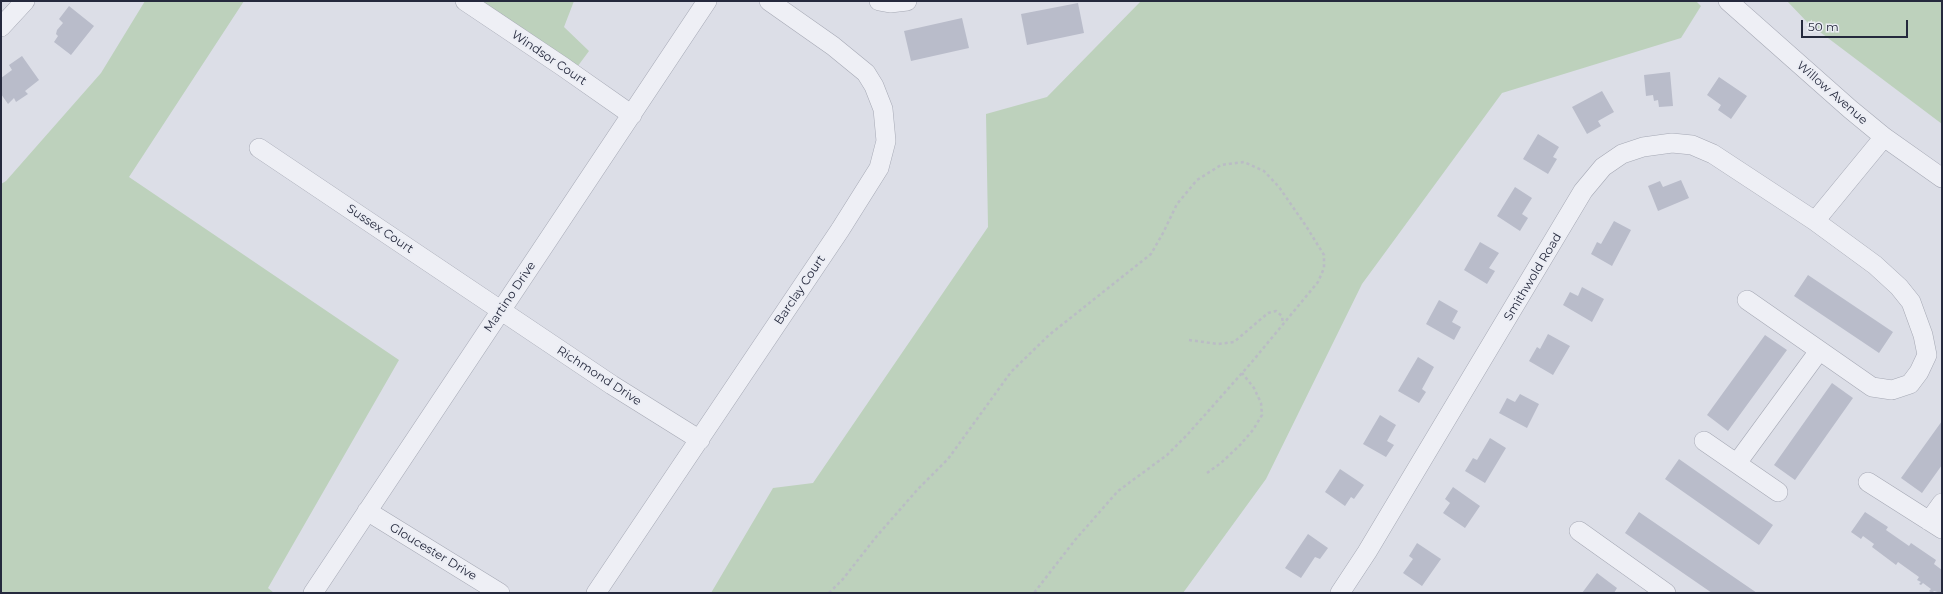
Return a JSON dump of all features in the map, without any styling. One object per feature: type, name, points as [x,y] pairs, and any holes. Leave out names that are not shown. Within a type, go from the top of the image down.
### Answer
[{"type":"street","points":[[1,26],[25,1]]},
{"type":"street","name":"Windsor Court","points":[[465,1],[562,66],[632,116]]},
{"type":"street","name":"Martino Drive","points":[[313,593],[500,310],[632,116],[707,1]]},
{"type":"street","name":"Barclay Court","points":[[596,593],[700,440],[879,168],[886,142],[883,109],[874,86],[866,73],[832,46],[769,1]]},
{"type":"street","points":[[879,1],[890,3],[907,1]]},
{"type":"street","name":"Willow Avenue","points":[[1728,1],[1825,88],[1884,137],[1942,178]]},
{"type":"street","points":[[1815,221],[1884,137]]},
{"type":"street","name":"Smithwold Road","points":[[1340,593],[1367,552],[1457,404],[1583,191],[1603,167],[1622,154],[1643,147],[1672,143],[1692,145],[1713,154],[1815,221],[1875,265],[1899,287],[1911,302],[1923,335],[1935,356],[1919,372],[1910,384],[1892,390],[1872,387],[1747,300]]},
{"type":"street","name":"Sussex Court","points":[[259,148],[500,310]]},
{"type":"street","name":"Richmond Drive","points":[[500,310],[612,385],[700,440]]},
{"type":"street","points":[[1737,463],[1819,351]]},
{"type":"street","points":[[1704,441],[1778,492]]},
{"type":"street","points":[[1868,482],[1936,525],[1942,504]]},
{"type":"street","name":"Gloucester Drive","points":[[367,511],[500,593]]},
{"type":"street","points":[[1578,531],[1656,590]]},
{"type":"path","points":[[829,593],[843,579],[918,489],[948,459],[1011,372],[1049,335],[1151,254],[1163,233],[1176,204],[1197,180],[1221,165],[1244,162],[1264,171],[1279,187],[1324,255],[1324,268],[1318,282],[1242,373],[1187,435],[1167,455],[1118,491],[1075,540],[1034,593]]},
{"type":"path","points":[[1189,340],[1218,344],[1234,342],[1268,313],[1276,311],[1282,316],[1283,325]]},
{"type":"path","points":[[1207,473],[1221,463],[1240,445],[1253,430],[1262,415],[1261,403],[1254,388],[1242,373]]},
{"type":"green space","points":[[145,1],[244,1],[129,177],[399,360],[268,588],[274,593],[1,593],[1,184],[6,181],[101,73]]},
{"type":"green space","points":[[454,1],[574,1],[564,27],[589,51],[569,78]]},
{"type":"green space","points":[[1141,1],[1696,1],[1701,6],[1681,38],[1502,93],[1362,284],[1266,479],[1183,593],[711,593],[773,488],[813,483],[988,227],[986,114],[1047,97]]},
{"type":"green space","points":[[1787,1],[1942,1],[1942,124],[1808,23]]},
{"type":"building","points":[[1078,3],[1084,33],[1027,45],[1021,14]]},
{"type":"building","points":[[69,6],[94,26],[71,55],[54,42],[58,36],[56,34],[57,30],[63,23],[59,19]]},
{"type":"building","points":[[962,18],[969,48],[911,61],[904,31]]},
{"type":"building","points":[[22,56],[39,80],[25,91],[28,94],[16,102],[14,98],[8,104],[1,94],[1,78],[12,70],[9,65]]},
{"type":"building","points":[[1670,72],[1673,106],[1659,107],[1658,100],[1654,101],[1653,95],[1646,96],[1644,75]]},
{"type":"building","points":[[1719,77],[1747,96],[1731,119],[1718,110],[1721,105],[1707,95]]},
{"type":"building","points":[[1602,91],[1614,112],[1598,121],[1601,126],[1587,134],[1572,107]]},
{"type":"building","points":[[1538,134],[1559,147],[1553,157],[1557,159],[1548,174],[1523,159]]},
{"type":"building","points":[[1681,180],[1689,198],[1658,211],[1648,186],[1660,181],[1663,187]]},
{"type":"building","points":[[1515,187],[1532,198],[1522,214],[1528,218],[1520,231],[1497,216]]},
{"type":"building","points":[[1614,221],[1631,230],[1612,266],[1591,254],[1597,242],[1601,244]]},
{"type":"building","points":[[1480,242],[1499,253],[1489,268],[1495,271],[1487,284],[1464,270]]},
{"type":"building","points":[[1808,275],[1893,332],[1879,353],[1794,296]]},
{"type":"building","points":[[1582,287],[1604,299],[1592,322],[1563,305],[1570,292],[1578,296]]},
{"type":"building","points":[[1439,300],[1458,311],[1452,322],[1461,327],[1454,340],[1426,324]]},
{"type":"building","points":[[1548,334],[1570,346],[1553,375],[1529,361],[1537,347],[1540,349]]},
{"type":"building","points":[[1765,335],[1787,350],[1728,431],[1707,415]]},
{"type":"building","points":[[1418,357],[1434,367],[1422,389],[1426,392],[1419,403],[1398,391]]},
{"type":"building","points":[[1832,383],[1853,398],[1795,480],[1774,465]]},
{"type":"building","points":[[1520,394],[1539,404],[1527,428],[1499,413],[1507,398],[1515,402]]},
{"type":"building","points":[[1380,415],[1396,425],[1387,441],[1394,445],[1386,457],[1363,444]]},
{"type":"building","points":[[1942,421],[1942,465],[1922,493],[1901,478]]},
{"type":"building","points":[[1490,438],[1506,448],[1485,483],[1465,471],[1473,458],[1477,460]]},
{"type":"building","points":[[1679,459],[1773,525],[1759,545],[1665,479]]},
{"type":"building","points":[[1340,469],[1364,485],[1354,499],[1351,497],[1345,506],[1325,492]]},
{"type":"building","points":[[1453,487],[1480,506],[1465,528],[1443,513],[1450,503],[1445,499]]},
{"type":"building","points":[[1639,512],[1757,593],[1712,593],[1625,533]]},
{"type":"building","points":[[1865,512],[1888,527],[1886,530],[1909,546],[1911,543],[1936,560],[1934,564],[1942,570],[1942,593],[1934,591],[1932,593],[1929,591],[1931,589],[1923,583],[1921,585],[1919,584],[1921,582],[1917,580],[1919,577],[1898,562],[1896,565],[1872,547],[1874,544],[1863,536],[1861,539],[1851,532]]},
{"type":"building","points":[[1308,534],[1328,548],[1320,559],[1315,557],[1301,578],[1285,568]]},
{"type":"building","points":[[1417,543],[1441,559],[1422,586],[1403,573],[1413,559],[1409,556]]},
{"type":"building","points":[[1597,573],[1617,588],[1614,593],[1582,593]]}]
